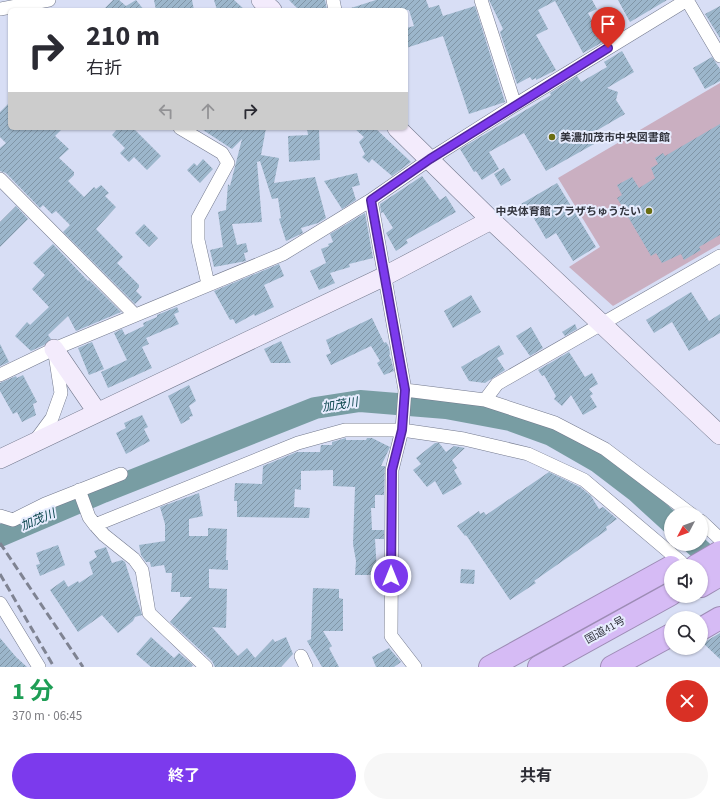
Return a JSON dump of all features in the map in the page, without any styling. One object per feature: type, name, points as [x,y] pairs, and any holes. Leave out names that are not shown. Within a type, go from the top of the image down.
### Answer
[{"type":"highway","points":[[708,570],[720,575]]},
{"type":"highway","points":[[490,667],[664,582]]},
{"type":"highway","points":[[515,667],[664,584]]},
{"type":"highway","name":"国道41号","points":[[539,667],[664,598]]},
{"type":"highway","name":"国道41号","points":[[553,667],[669,603]]},
{"type":"highway","points":[[612,667],[664,639]]},
{"type":"highway","points":[[633,667],[664,650]]},
{"type":"street","points":[[14,8],[27,7],[49,0]]},
{"type":"street","points":[[261,0],[270,8]]},
{"type":"street","points":[[481,0],[515,105]]},
{"type":"street","points":[[0,375],[54,348],[283,254],[371,200],[430,159],[515,105],[687,0],[720,56]]},
{"type":"street","points":[[183,130],[222,153],[228,163],[198,218],[198,240],[208,284]]},
{"type":"street","points":[[399,130],[491,220],[720,435]]},
{"type":"street","points":[[0,179],[135,315]]},
{"type":"street","points":[[371,200],[383,277],[405,390],[402,430],[392,470],[391,636],[415,667]]},
{"type":"street","points":[[0,459],[383,277],[491,220]]},
{"type":"street","points":[[485,400],[497,384],[720,256]]},
{"type":"street","points":[[54,348],[97,412]]},
{"type":"street","points":[[34,442],[52,418],[61,392],[54,348]]},
{"type":"street","points":[[405,390],[485,400],[555,424],[605,449],[682,507]]},
{"type":"street","points":[[92,521],[298,443],[344,430],[402,430],[464,438],[528,454],[584,480],[690,559]]},
{"type":"street","points":[[0,516],[13,520],[121,474]]},
{"type":"street","points":[[80,492],[92,521],[104,535],[134,559],[142,570],[149,613],[206,667]]},
{"type":"street","points":[[0,603],[4,618],[39,667]]},
{"type":"shaded area","name":"中央体育館 プラザちゅうたい","points":[[720,83],[720,244],[613,306],[569,267],[600,247],[558,178]]},
{"type":"building","points":[[113,0],[119,0],[126,6],[136,0],[142,8],[105,8]]},
{"type":"building","points":[[154,0],[192,0],[194,8],[156,8]]},
{"type":"building","points":[[214,0],[234,0],[243,8],[216,8]]},
{"type":"building","points":[[289,0],[325,0],[327,8],[297,8]]},
{"type":"building","points":[[376,0],[426,0],[429,8],[439,5],[443,16],[475,6],[505,102],[469,114],[443,36],[408,47],[408,28],[414,26],[408,8],[351,8]]},
{"type":"building","points":[[489,0],[592,0],[597,9],[588,13],[603,42],[583,53],[555,1],[538,10],[548,29],[536,35],[556,70],[536,80],[536,78],[532,80],[530,77],[517,84],[500,32],[503,29]]},
{"type":"building","points":[[618,0],[667,0],[630,22]]},
{"type":"building","points":[[720,6],[720,38],[705,14]]},
{"type":"building","points":[[622,51],[634,72],[607,88],[618,92],[616,100],[625,114],[589,135],[594,144],[546,171],[524,133],[489,152],[499,169],[482,180],[476,171],[474,172],[460,149],[551,95],[550,93],[577,76],[581,82],[607,67],[604,62]]},
{"type":"building","points":[[712,57],[720,69],[720,81],[705,89],[693,68]]},
{"type":"building","points":[[8,104],[8,130],[61,130],[55,136],[69,149],[59,158],[74,172],[74,175],[68,181],[84,197],[94,187],[96,189],[101,185],[109,193],[105,196],[116,207],[96,229],[123,257],[117,263],[139,285],[136,291],[142,297],[135,304],[63,232],[70,225],[56,211],[52,214],[43,205],[40,208],[6,173],[0,171],[0,148],[6,143],[0,137],[0,112]]},
{"type":"building","points":[[720,124],[720,235],[699,247],[701,250],[684,260],[681,254],[662,263],[656,253],[651,256],[617,198],[622,195],[617,185],[632,177],[639,188],[655,178],[651,168],[658,164],[655,158],[663,153],[665,156]]},
{"type":"building","points":[[116,130],[135,130],[161,156],[147,170],[134,157],[129,162],[120,153],[125,148],[112,135]]},
{"type":"building","points":[[203,130],[266,130],[261,155],[279,158],[274,183],[315,177],[326,218],[318,223],[301,228],[303,233],[286,241],[279,219],[281,218],[278,198],[272,199],[260,161],[257,162],[262,222],[232,224],[237,245],[246,243],[248,252],[244,253],[246,261],[214,267],[210,250],[223,247],[218,212],[226,210],[228,184],[230,186],[242,139],[232,149]]},
{"type":"building","points":[[307,130],[319,130],[320,160],[289,162],[288,136],[308,135]]},
{"type":"building","points":[[356,130],[377,130],[411,162],[392,176],[372,159],[369,163],[362,157],[365,154],[359,142],[364,137]]},
{"type":"building","points":[[203,159],[213,169],[200,183],[187,170],[194,163],[197,166]]},
{"type":"building","points":[[504,168],[511,180],[501,186],[494,174]]},
{"type":"building","points":[[357,173],[360,185],[352,187],[356,200],[342,209],[324,181]]},
{"type":"building","points":[[422,176],[440,200],[446,196],[456,212],[406,240],[408,243],[396,251],[386,233],[393,228],[383,212],[381,213],[380,204]]},
{"type":"building","points":[[557,183],[596,247],[573,261],[556,233],[546,239],[532,215],[529,217],[521,204]]},
{"type":"building","points":[[16,206],[28,219],[0,247],[0,222]]},
{"type":"building","points":[[365,213],[373,258],[349,264],[350,267],[330,273],[335,283],[319,290],[310,271],[326,263],[321,249],[329,246],[328,244],[333,242],[330,234]]},
{"type":"building","points":[[144,224],[158,238],[149,247],[135,233]]},
{"type":"building","points":[[53,244],[88,281],[89,280],[121,312],[76,331],[68,316],[48,335],[51,339],[44,345],[31,351],[15,336],[27,322],[30,325],[49,307],[32,289],[45,275],[33,263]]},
{"type":"building","points":[[279,264],[284,276],[264,285],[274,307],[255,316],[254,314],[236,324],[233,319],[230,320],[214,291]]},
{"type":"building","points":[[691,292],[709,321],[720,314],[720,333],[689,351],[672,322],[654,333],[646,320]]},
{"type":"building","points":[[471,295],[481,312],[453,328],[444,311]]},
{"type":"building","points":[[177,307],[179,312],[174,314],[179,324],[146,338],[149,344],[142,347],[152,368],[108,388],[101,372],[127,360],[114,333],[122,329],[125,335],[144,326],[143,323],[157,317],[157,315]]},
{"type":"building","points":[[372,318],[384,343],[386,342],[389,347],[389,355],[394,371],[384,375],[377,363],[380,361],[371,346],[331,365],[326,355],[331,353],[326,340]]},
{"type":"building","points":[[575,324],[577,329],[565,336],[562,332]]},
{"type":"building","points":[[531,327],[543,348],[530,356],[516,336]]},
{"type":"building","points":[[281,341],[291,363],[271,363],[264,349]]},
{"type":"building","points":[[92,342],[104,369],[89,375],[78,348]]},
{"type":"building","points":[[0,344],[9,362],[0,366]]},
{"type":"building","points":[[499,345],[504,354],[497,358],[505,370],[485,383],[469,381],[461,367]]},
{"type":"building","points":[[569,352],[585,377],[592,373],[598,384],[589,389],[593,394],[590,396],[597,407],[583,415],[571,395],[562,406],[554,399],[556,396],[544,375],[542,376],[538,370]]},
{"type":"building","points":[[23,375],[37,402],[33,404],[36,415],[22,422],[17,412],[13,414],[0,391],[0,383],[16,376],[17,378]]},
{"type":"building","points":[[189,385],[196,401],[189,406],[193,416],[189,417],[190,419],[181,424],[168,396]]},
{"type":"building","points":[[142,415],[148,427],[144,429],[150,441],[126,454],[116,433],[126,428],[124,423]]},
{"type":"building","points":[[346,438],[346,440],[366,440],[367,438],[372,438],[390,447],[381,466],[385,466],[384,495],[375,495],[375,508],[371,508],[372,530],[384,530],[384,539],[375,539],[377,572],[374,572],[374,575],[355,575],[356,561],[353,544],[355,487],[333,486],[333,470],[301,471],[301,490],[295,489],[294,507],[310,508],[309,518],[237,517],[237,501],[234,501],[235,483],[262,484],[263,466],[297,452],[320,452],[321,445],[332,445],[332,442]]},
{"type":"building","points":[[435,443],[439,443],[446,452],[454,446],[465,448],[452,460],[457,468],[454,470],[462,484],[443,495],[435,481],[427,487],[413,470],[421,464],[416,458]]},
{"type":"building","points":[[549,472],[580,487],[591,496],[599,509],[603,507],[617,519],[606,527],[607,530],[534,581],[536,583],[510,600],[466,535],[465,536],[457,526],[479,511],[480,514],[484,512],[486,515]]},
{"type":"building","points":[[199,493],[203,516],[189,519],[189,536],[208,536],[208,528],[227,529],[226,560],[228,560],[228,570],[209,569],[209,588],[227,589],[226,628],[212,627],[238,656],[247,648],[255,658],[273,639],[275,642],[286,637],[293,654],[281,667],[215,667],[212,661],[170,622],[192,597],[180,597],[180,592],[171,592],[172,573],[166,573],[164,565],[151,567],[150,562],[146,562],[141,555],[139,545],[165,541],[165,524],[160,507]]},
{"type":"building","points":[[58,545],[65,565],[40,576],[36,565],[40,564],[36,553]]},
{"type":"building","points":[[106,547],[112,563],[122,560],[125,562],[142,615],[135,617],[133,621],[118,633],[102,615],[78,632],[50,590],[64,580],[68,587],[78,581],[79,583],[93,574],[89,562],[97,557],[94,551]]},
{"type":"building","points":[[461,569],[475,570],[474,584],[460,583]]},
{"type":"building","points":[[313,588],[339,589],[339,598],[343,599],[343,631],[323,631],[332,646],[329,648],[339,667],[322,667],[307,641],[311,639]]},
{"type":"building","points":[[720,633],[720,659],[708,648],[708,640]]},
{"type":"building","points":[[151,637],[174,658],[179,653],[193,665],[191,667],[151,667],[136,654]]},
{"type":"building","points":[[0,638],[16,657],[27,667],[0,667]]},
{"type":"building","points":[[389,648],[401,662],[394,667],[376,667],[372,657]]},
{"type":"waterway","name":"加茂川","points":[[0,536],[103,492],[315,408],[360,401],[446,408],[510,420],[551,435],[598,462],[636,491],[664,517]]},
{"type":"waterway","name":"加茂川","points":[[702,551],[720,568]]},
{"type":"railway","points":[[0,543],[83,667]]},
{"type":"railway","points":[[0,574],[54,667]]},
{"type":"place","name":"美濃加茂市中央図書館","points":[[552,137]]},
{"type":"place","name":"中央体育館 プラザちゅうたい","points":[[649,211]]},
{"type":"route","points":[[391,576],[392,470],[402,430],[405,390],[383,277],[371,200],[430,159],[608,48]]}]
